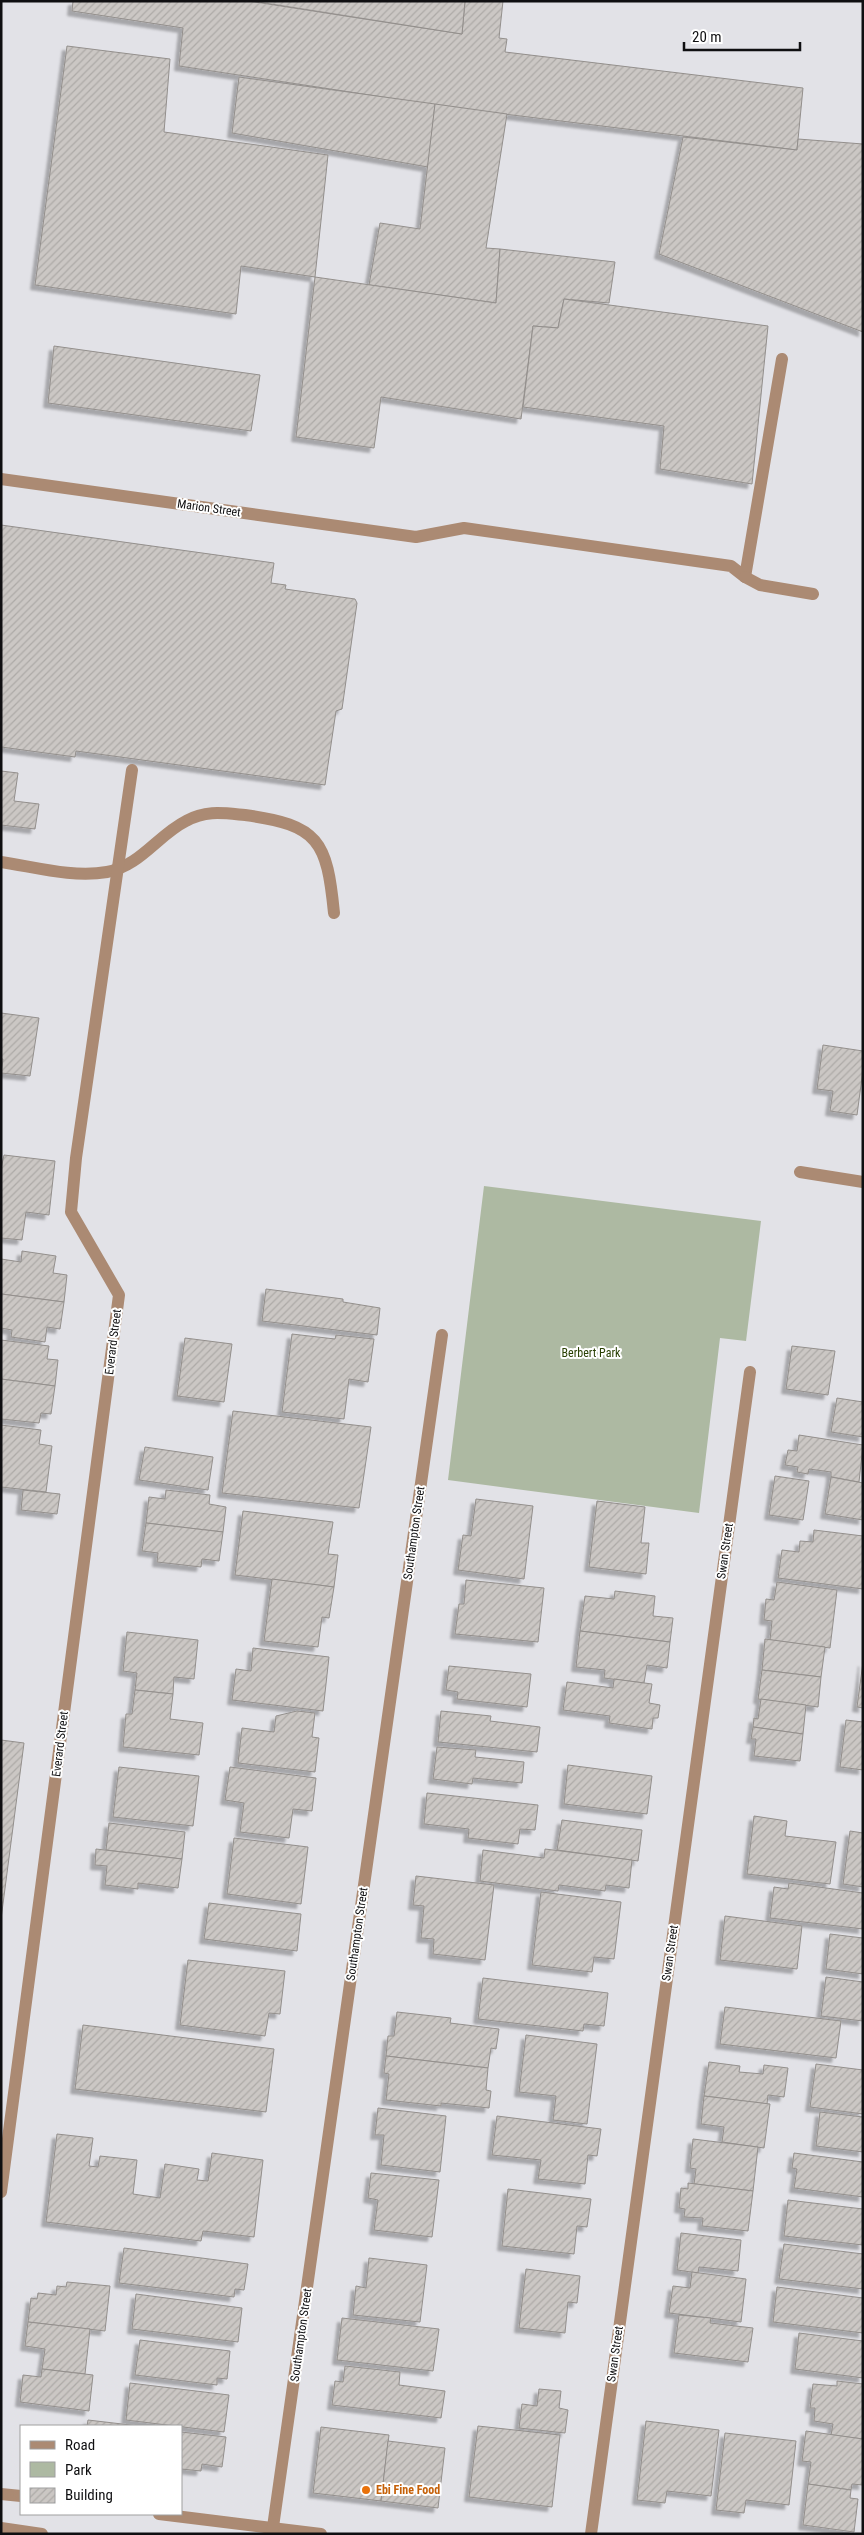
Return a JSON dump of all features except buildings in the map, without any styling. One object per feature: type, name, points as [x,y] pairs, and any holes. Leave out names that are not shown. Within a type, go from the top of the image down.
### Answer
[{"type":"street","points":[[745,577],[782,359]]},
{"type":"street","name":"Marion Street","points":[[1,479],[416,538],[464,528],[731,566],[745,577],[760,585],[813,594]]},
{"type":"street","points":[[118,868],[132,770]]},
{"type":"street","points":[[1,862],[84,874],[109,872],[134,861],[184,822],[204,812],[273,819],[307,832],[315,841],[324,860],[330,882],[334,913]]},
{"type":"street","name":"Everard Street","points":[[1,2192],[119,1295],[71,1212],[76,1158],[118,868]]},
{"type":"street","points":[[800,1172],[863,1182]]},
{"type":"street","name":"Southampton Street","points":[[273,2531],[442,1335]]},
{"type":"street","name":"Swan Street","points":[[591,2534],[750,1372]]},
{"type":"street","points":[[1,2494],[20,2496]]},
{"type":"street","points":[[166,2515],[273,2531],[321,2534]]},
{"type":"street","points":[[1,2528],[42,2534]]},
{"type":"green space","name":"Berbert Park","points":[[484,1186],[761,1221],[746,1341],[720,1338],[699,1513],[448,1480]]},
{"type":"place","name":"Ebi Fine Food","points":[[366,2490]]}]
